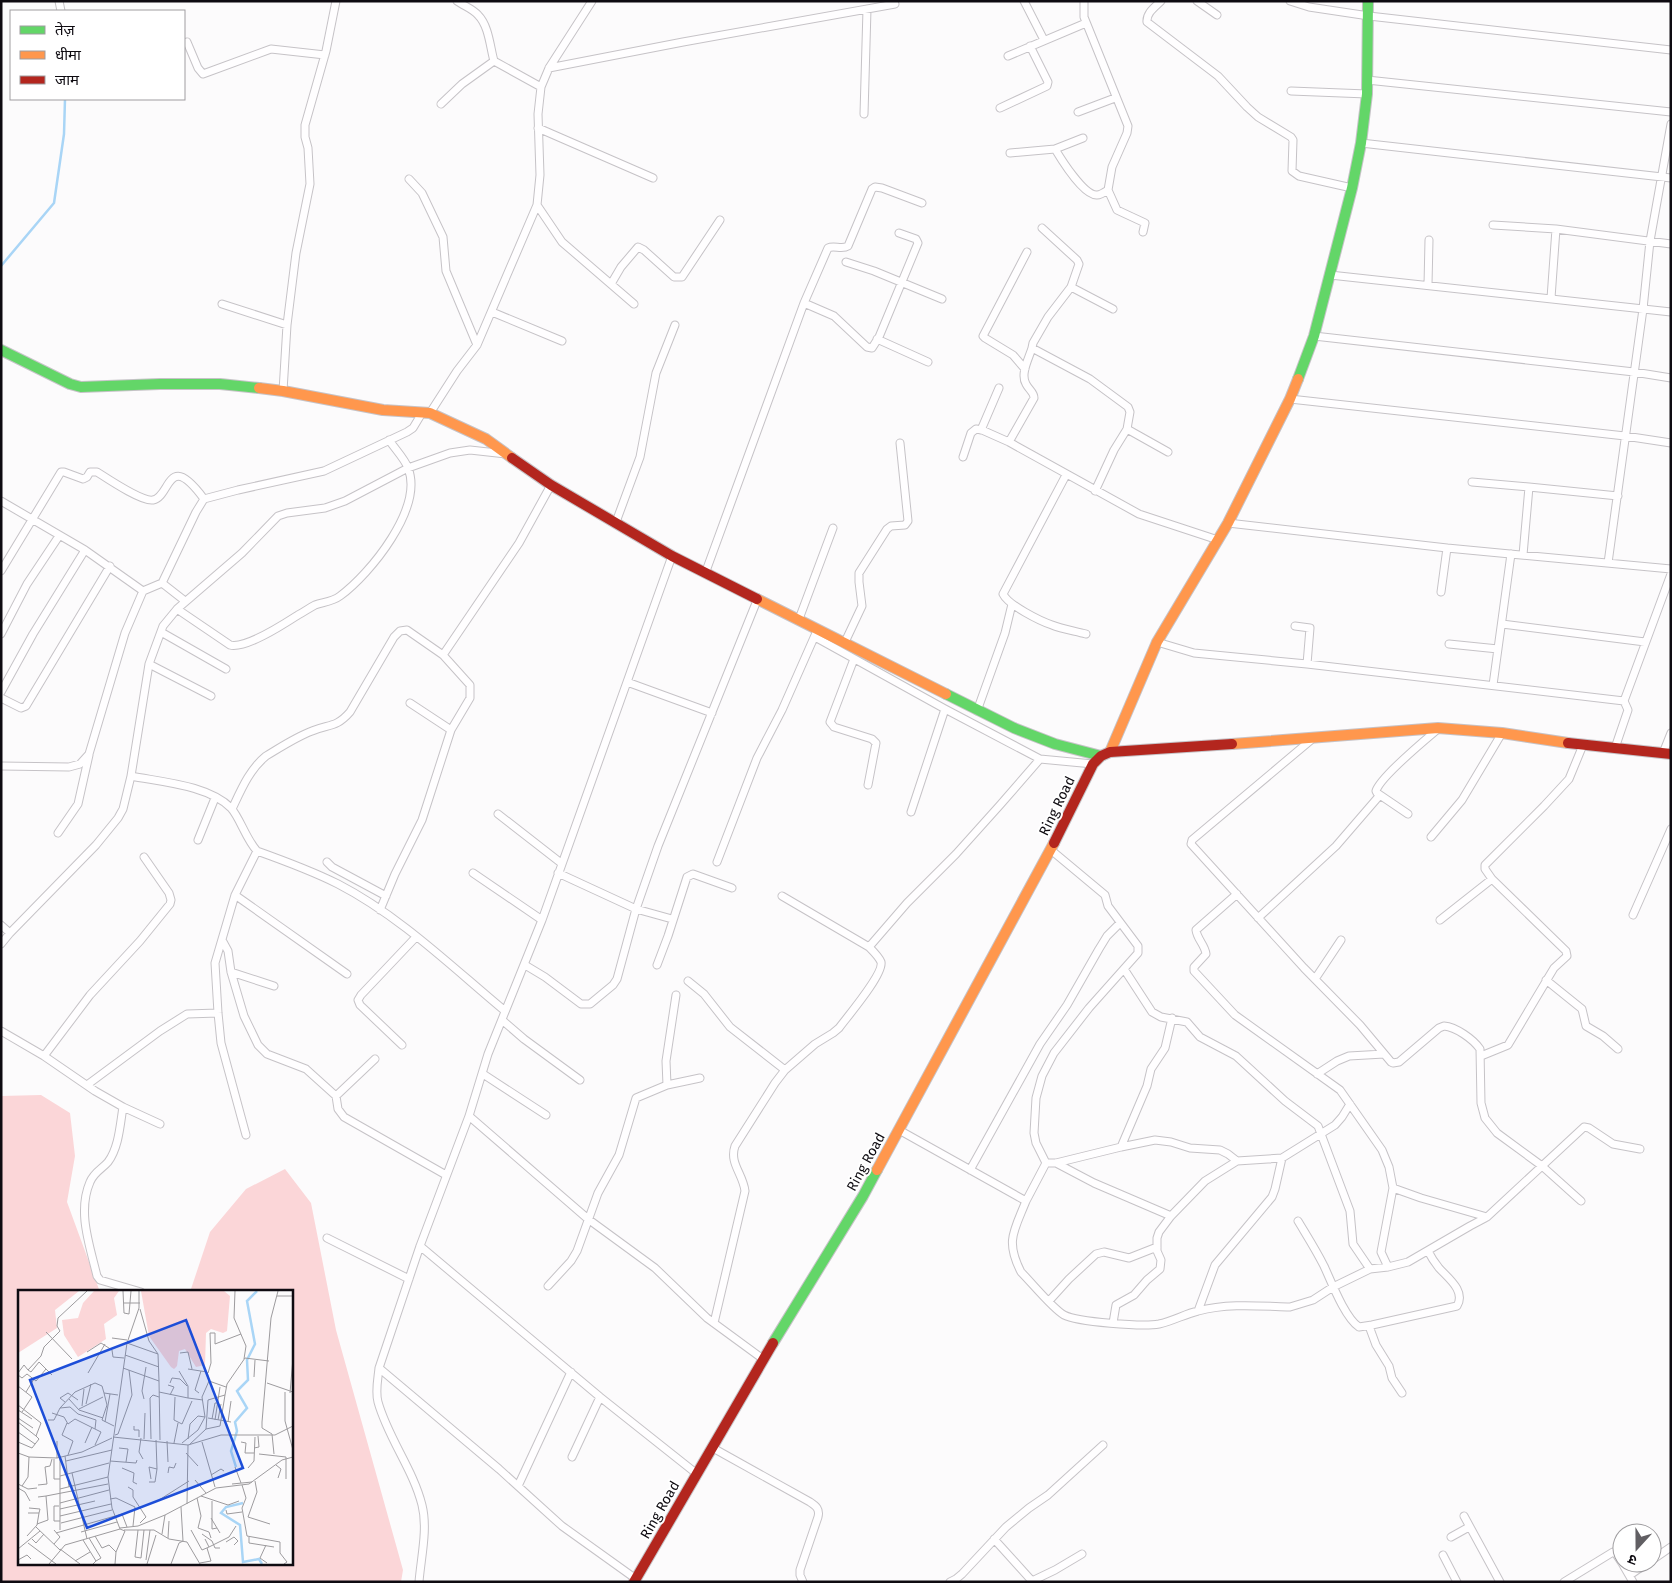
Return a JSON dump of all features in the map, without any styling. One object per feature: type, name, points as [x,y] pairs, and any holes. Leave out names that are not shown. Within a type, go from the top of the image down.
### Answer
[{"type":"street","points":[[283,391],[287,325],[296,253],[309,192],[308,148],[305,137],[305,125],[325,55],[336,1]]},
{"type":"street","points":[[457,1],[473,10],[482,19],[486,26],[494,61],[541,87]]},
{"type":"street","points":[[58,833],[78,804],[89,754],[125,633],[143,591],[162,583],[204,500],[238,490],[324,471],[408,432],[426,413],[477,345],[537,205],[540,183],[538,114],[541,87],[549,68],[592,1]]},
{"type":"street","points":[[1024,1],[1044,40]]},
{"type":"street","points":[[1084,1],[1086,23],[1128,126],[1112,168],[1108,190],[1117,210],[1145,223],[1143,232]]},
{"type":"street","points":[[1161,1],[1149,13],[1146,19],[1147,22],[1218,76],[1258,117],[1291,137],[1293,140],[1293,173],[1352,188]]},
{"type":"street","points":[[1197,1],[1216,15]]},
{"type":"street","points":[[1290,1],[1369,16],[1671,50]]},
{"type":"street","name":"Ring Road","points":[[635,1580],[899,1130],[1051,850],[1093,764],[1105,754],[1117,738],[1157,642],[1228,523],[1290,399],[1314,336],[1352,188],[1361,143],[1367,80],[1368,1]]},
{"type":"street","points":[[549,68],[895,4]]},
{"type":"street","points":[[864,114],[867,9]]},
{"type":"street","points":[[1008,56],[1086,23]]},
{"type":"street","points":[[187,42],[199,71],[203,74],[271,49],[325,55]]},
{"type":"street","points":[[1000,108],[1045,88],[1048,84],[1030,46]]},
{"type":"street","points":[[441,104],[462,84],[494,61]]},
{"type":"street","points":[[1367,80],[1671,112]]},
{"type":"street","points":[[1291,91],[1366,94]]},
{"type":"street","points":[[1078,112],[1115,98]]},
{"type":"street","points":[[1608,563],[1643,308],[1650,241],[1671,124]]},
{"type":"street","points":[[538,128],[653,178]]},
{"type":"street","points":[[1010,153],[1055,149],[1082,138]]},
{"type":"street","points":[[1361,143],[1671,178]]},
{"type":"street","points":[[1055,149],[1074,179],[1093,194],[1098,195],[1108,190]]},
{"type":"street","points":[[409,179],[422,193],[443,237],[446,270],[477,345]]},
{"type":"street","points":[[706,571],[804,303],[828,248],[831,246],[845,248],[848,246],[872,189],[875,187],[922,202]]},
{"type":"street","points":[[537,205],[562,242],[634,304]]},
{"type":"street","points":[[611,284],[621,267],[638,247],[644,250],[674,277],[682,277],[720,220]]},
{"type":"street","points":[[1493,225],[1556,229],[1671,244]]},
{"type":"street","points":[[1009,442],[1034,398],[1033,392],[1025,381],[1025,369],[1033,344],[1048,316],[1072,287],[1078,262],[1042,228]]},
{"type":"street","points":[[1550,298],[1556,229]]},
{"type":"street","points":[[804,303],[834,316],[867,347],[872,348],[918,243],[916,239],[899,232]]},
{"type":"street","points":[[1428,285],[1429,240]]},
{"type":"street","points":[[1025,369],[1013,356],[983,336],[1027,252]]},
{"type":"street","points":[[846,262],[874,271],[942,299]]},
{"type":"street","points":[[1330,274],[1671,312]]},
{"type":"street","points":[[1072,287],[1113,308]]},
{"type":"street","points":[[222,304],[287,325]]},
{"type":"street","points":[[492,312],[562,341]]},
{"type":"street","points":[[616,522],[640,457],[656,372],[675,325]]},
{"type":"street","points":[[1314,336],[1634,372],[1671,378]]},
{"type":"street","points":[[877,340],[928,362]]},
{"type":"street","points":[[1032,348],[1090,379],[1128,407],[1130,412],[1127,429],[1114,450],[1095,491]]},
{"type":"street","points":[[1,350],[70,384],[81,387],[220,384],[283,391],[383,410],[426,413],[486,439],[551,485],[672,556],[706,571],[799,619],[854,659],[944,709],[1040,759],[1093,764]]},
{"type":"street","points":[[981,430],[999,388]]},
{"type":"street","points":[[1290,399],[1625,436],[1671,443]]},
{"type":"street","points":[[963,457],[971,433],[976,429],[981,430],[1009,442],[1139,514],[1218,540]]},
{"type":"street","points":[[1127,429],[1168,452]]},
{"type":"street","points":[[177,609],[230,645],[235,646],[242,645],[274,630],[315,605],[338,598],[381,555],[404,515],[411,480],[408,468],[389,440]]},
{"type":"street","points":[[845,642],[862,606],[858,577],[861,569],[887,529],[891,526],[906,525],[908,521],[900,443]]},
{"type":"street","points":[[1,944],[96,845],[124,808],[149,664],[163,626],[185,601],[242,553],[278,516],[325,508],[345,501],[408,468],[464,450],[508,454]]},
{"type":"street","points":[[1,571],[61,472],[83,479],[90,472],[97,472],[141,498],[151,500],[158,497],[171,479],[178,477],[192,484],[204,500]]},
{"type":"street","points":[[1066,474],[1003,596],[1012,604],[1052,626],[1086,634]]},
{"type":"street","points":[[1472,482],[1618,496]]},
{"type":"street","points":[[443,655],[519,543],[551,485]]},
{"type":"street","points":[[1523,555],[1529,486]]},
{"type":"street","points":[[1,501],[86,550],[143,591]]},
{"type":"street","points":[[1228,523],[1448,548],[1671,569]]},
{"type":"street","points":[[799,619],[833,528]]},
{"type":"street","points":[[1,634],[27,584],[59,536]]},
{"type":"street","points":[[1441,592],[1448,548]]},
{"type":"street","points":[[1,692],[32,634],[86,550]]},
{"type":"street","points":[[1493,685],[1511,554]]},
{"type":"street","points":[[419,1582],[425,1521],[412,1475],[394,1441],[378,1402],[376,1392],[379,1368],[420,1246],[469,1116],[488,1054],[542,920],[672,556]]},
{"type":"street","points":[[1,698],[21,708],[26,706],[110,566]]},
{"type":"street","points":[[1616,748],[1628,710],[1624,701],[1671,574]]},
{"type":"street","points":[[162,583],[185,601]]},
{"type":"street","points":[[525,965],[546,977],[578,1003],[585,1005],[590,1004],[613,985],[617,979],[636,908],[658,846],[758,598]]},
{"type":"street","points":[[977,711],[1005,633],[1012,604]]},
{"type":"street","points":[[1502,624],[1645,642]]},
{"type":"street","points":[[1295,626],[1310,628],[1307,664]]},
{"type":"street","points":[[232,809],[247,778],[266,756],[312,731],[332,726],[345,718],[398,632],[407,630],[443,655],[471,688],[470,698],[451,730],[422,820],[380,910]]},
{"type":"street","points":[[161,632],[226,669]]},
{"type":"street","points":[[816,632],[845,642],[977,711],[1014,728],[1056,744],[1105,754],[1438,728],[1502,733],[1583,745],[1667,753],[1671,733]]},
{"type":"street","points":[[717,862],[757,758],[782,710],[816,632]]},
{"type":"street","points":[[1157,642],[1194,653],[1307,664],[1624,701]]},
{"type":"street","points":[[1448,644],[1498,649]]},
{"type":"street","points":[[854,659],[830,722],[834,727],[872,739],[876,744],[868,784]]},
{"type":"street","points":[[149,664],[212,696]]},
{"type":"street","points":[[627,682],[712,713]]},
{"type":"street","points":[[410,703],[451,730]]},
{"type":"street","points":[[911,812],[944,709]]},
{"type":"street","points":[[1408,814],[1380,795],[1376,791],[1377,787],[1438,728]]},
{"type":"street","points":[[1431,837],[1462,800],[1502,733]]},
{"type":"street","points":[[1311,739],[1192,840],[1193,848],[1315,979],[1360,1024],[1391,1062],[1396,1063],[1444,1026],[1454,1029],[1476,1043],[1480,1049],[1481,1056],[1481,1104],[1485,1118],[1497,1133],[1542,1166],[1581,1201]]},
{"type":"street","points":[[1481,1056],[1508,1045],[1546,980],[1554,968],[1567,956],[1566,951],[1492,879],[1485,869],[1486,864],[1569,779],[1583,745]]},
{"type":"street","points":[[1,766],[69,767],[80,764],[89,754]]},
{"type":"street","points":[[869,947],[907,903],[1000,806],[1040,759]]},
{"type":"street","points":[[131,776],[194,788],[215,798],[232,809],[249,843],[256,852],[315,873],[340,885],[380,910],[416,937],[505,1011]]},
{"type":"street","points":[[1258,918],[1336,846],[1380,795]]},
{"type":"street","points":[[198,840],[215,798]]},
{"type":"street","points":[[498,814],[561,863]]},
{"type":"street","points":[[1633,915],[1671,829]]},
{"type":"street","points":[[1046,1163],[1036,1143],[1034,1133],[1036,1098],[1042,1076],[1054,1053],[1089,1008],[1138,953],[1138,946],[1108,906],[1105,895],[1051,850]]},
{"type":"street","points":[[246,1135],[223,1052],[215,963],[235,895],[256,852]]},
{"type":"street","points":[[44,1056],[90,995],[140,941],[170,904],[169,893],[144,857]]},
{"type":"street","points":[[327,862],[332,867],[386,896]]},
{"type":"street","points":[[473,872],[542,920]]},
{"type":"street","points":[[558,874],[636,908],[672,919]]},
{"type":"street","points":[[657,965],[689,874],[732,888]]},
{"type":"street","points":[[1440,920],[1492,879]]},
{"type":"street","points":[[1237,894],[1196,930],[1196,934],[1205,948],[1206,954],[1194,967],[1194,971],[1235,1015],[1340,1090],[1382,1150],[1389,1167],[1393,1188],[1381,1252],[1388,1267]]},
{"type":"street","points":[[235,895],[347,974]]},
{"type":"street","points":[[714,1323],[745,1191],[732,1158],[735,1146],[785,1070],[815,1044],[833,1033],[872,986],[881,964],[881,961],[869,947],[782,896]]},
{"type":"street","points":[[970,1170],[1040,1044],[1067,1005],[1107,936],[1120,923]]},
{"type":"street","points":[[1,926],[10,933]]},
{"type":"street","points":[[402,1045],[360,1005],[358,1000],[416,937]]},
{"type":"street","points":[[222,940],[228,951],[231,972],[244,1016],[258,1045],[267,1054],[306,1069],[336,1096],[338,1109],[344,1118],[446,1175]]},
{"type":"street","points":[[1315,979],[1341,940]]},
{"type":"street","points":[[1124,969],[1152,1012],[1161,1017],[1187,1022],[1200,1037],[1236,1056],[1285,1101],[1318,1126],[1350,1211],[1352,1241],[1370,1269]]},
{"type":"street","points":[[231,972],[274,986]]},
{"type":"street","points":[[1546,980],[1582,1009],[1586,1026],[1618,1048]]},
{"type":"street","points":[[688,981],[704,994],[730,1027],[785,1070]]},
{"type":"street","points":[[667,1085],[666,1061],[676,995]]},
{"type":"street","points":[[87,1084],[187,1014],[218,1013]]},
{"type":"street","points":[[1121,1147],[1147,1086],[1151,1069],[1165,1048],[1172,1018]]},
{"type":"street","points":[[502,1020],[524,1039],[580,1080]]},
{"type":"street","points":[[1,1031],[44,1056],[123,1107],[160,1124]]},
{"type":"street","points":[[1317,1074],[1337,1061],[1349,1056],[1384,1054]]},
{"type":"street","points":[[336,1096],[375,1059]]},
{"type":"street","points":[[483,1074],[546,1115]]},
{"type":"street","points":[[548,1286],[574,1256],[600,1187],[619,1155],[636,1098],[667,1085],[700,1078]]},
{"type":"street","points":[[1113,1323],[1116,1305],[1134,1295],[1160,1268],[1161,1260],[1157,1248],[1159,1232],[1171,1216],[1205,1181],[1237,1160],[1282,1158],[1334,1125],[1342,1117],[1350,1104]]},
{"type":"street","points":[[123,1107],[113,1154],[107,1163],[94,1174],[89,1184],[84,1217],[97,1276],[104,1283],[133,1290]]},
{"type":"street","points":[[469,1116],[588,1219],[655,1268],[714,1323],[763,1359]]},
{"type":"street","points":[[1046,1163],[1026,1201],[1013,1236],[1012,1251],[1021,1272],[1067,1317],[1150,1326],[1177,1319],[1198,1310],[1237,1305],[1290,1307],[1313,1300],[1333,1287],[1370,1269],[1408,1262],[1486,1217],[1586,1127],[1613,1144],[1640,1149]]},
{"type":"street","points":[[899,1130],[1026,1201]]},
{"type":"street","points":[[1046,1163],[1056,1163],[1150,1141],[1162,1141],[1190,1148],[1220,1150],[1237,1160]]},
{"type":"street","points":[[1198,1310],[1215,1265],[1276,1190],[1282,1158]]},
{"type":"street","points":[[1056,1163],[1094,1183],[1171,1216]]},
{"type":"street","points":[[1393,1188],[1486,1217]]},
{"type":"street","points":[[1298,1221],[1324,1265],[1333,1287],[1353,1322],[1359,1327],[1458,1306],[1460,1301],[1456,1286],[1452,1279],[1439,1268],[1428,1251]]},
{"type":"street","points":[[327,1238],[409,1279]]},
{"type":"street","points":[[420,1246],[600,1397],[697,1474]]},
{"type":"street","points":[[1049,1301],[1069,1278],[1096,1254],[1104,1252],[1129,1258],[1157,1248]]},
{"type":"street","points":[[1369,1326],[1376,1345],[1389,1366],[1392,1378],[1402,1393]]},
{"type":"street","points":[[379,1368],[518,1486],[562,1526],[635,1580]]},
{"type":"street","points":[[518,1486],[572,1372]]},
{"type":"street","points":[[572,1458],[600,1397]]},
{"type":"street","points":[[950,1582],[962,1574],[994,1539],[1029,1508],[1048,1495],[1103,1445]]},
{"type":"street","points":[[713,1448],[815,1505],[818,1510],[818,1517],[800,1570],[803,1582]]},
{"type":"street","points":[[1464,1516],[1500,1582]]},
{"type":"street","points":[[1450,1537],[1469,1527]]},
{"type":"street","points":[[994,1539],[1032,1581],[1056,1570],[1082,1554]]},
{"type":"street","points":[[1564,1582],[1612,1552]]},
{"type":"street","points":[[1443,1555],[1457,1582]]},
{"type":"shaded area","points":[[41,1095],[70,1113],[75,1156],[67,1202],[99,1290],[18,1290],[18,1566],[292,1566],[292,1290],[191,1290],[210,1232],[246,1189],[285,1169],[311,1203],[336,1330],[403,1570],[401,1582],[1,1582],[1,1096]]},
{"type":"waterway","points":[[1,266],[54,203],[64,134],[65,100]]},
{"type":"traffic: fast","points":[[1298,379],[1314,336],[1352,188],[1361,143],[1367,94],[1368,1]]},
{"type":"traffic: fast","points":[[1,350],[70,384],[81,387],[220,384],[259,388]]},
{"type":"traffic: fast","points":[[946,694],[1014,728],[1055,744],[1101,756]]},
{"type":"traffic: fast","points":[[773,1343],[877,1170]]},
{"type":"traffic: slow","points":[[1110,752],[1157,642],[1228,523],[1290,399],[1298,379]]},
{"type":"traffic: slow","points":[[259,388],[383,410],[430,413],[486,439],[512,458]]},
{"type":"traffic: slow","points":[[757,599],[946,694]]},
{"type":"traffic: slow","points":[[1232,744],[1438,728],[1502,733],[1568,743]]},
{"type":"traffic: slow","points":[[877,1170],[1054,843]]},
{"type":"traffic: jam","points":[[512,458],[551,485],[672,556],[757,599]]},
{"type":"traffic: jam","points":[[1568,743],[1671,754]]},
{"type":"traffic: jam","points":[[1054,843],[1093,764],[1101,756],[1110,752],[1232,744]]},
{"type":"traffic: jam","points":[[634,1582],[773,1343]]}]
